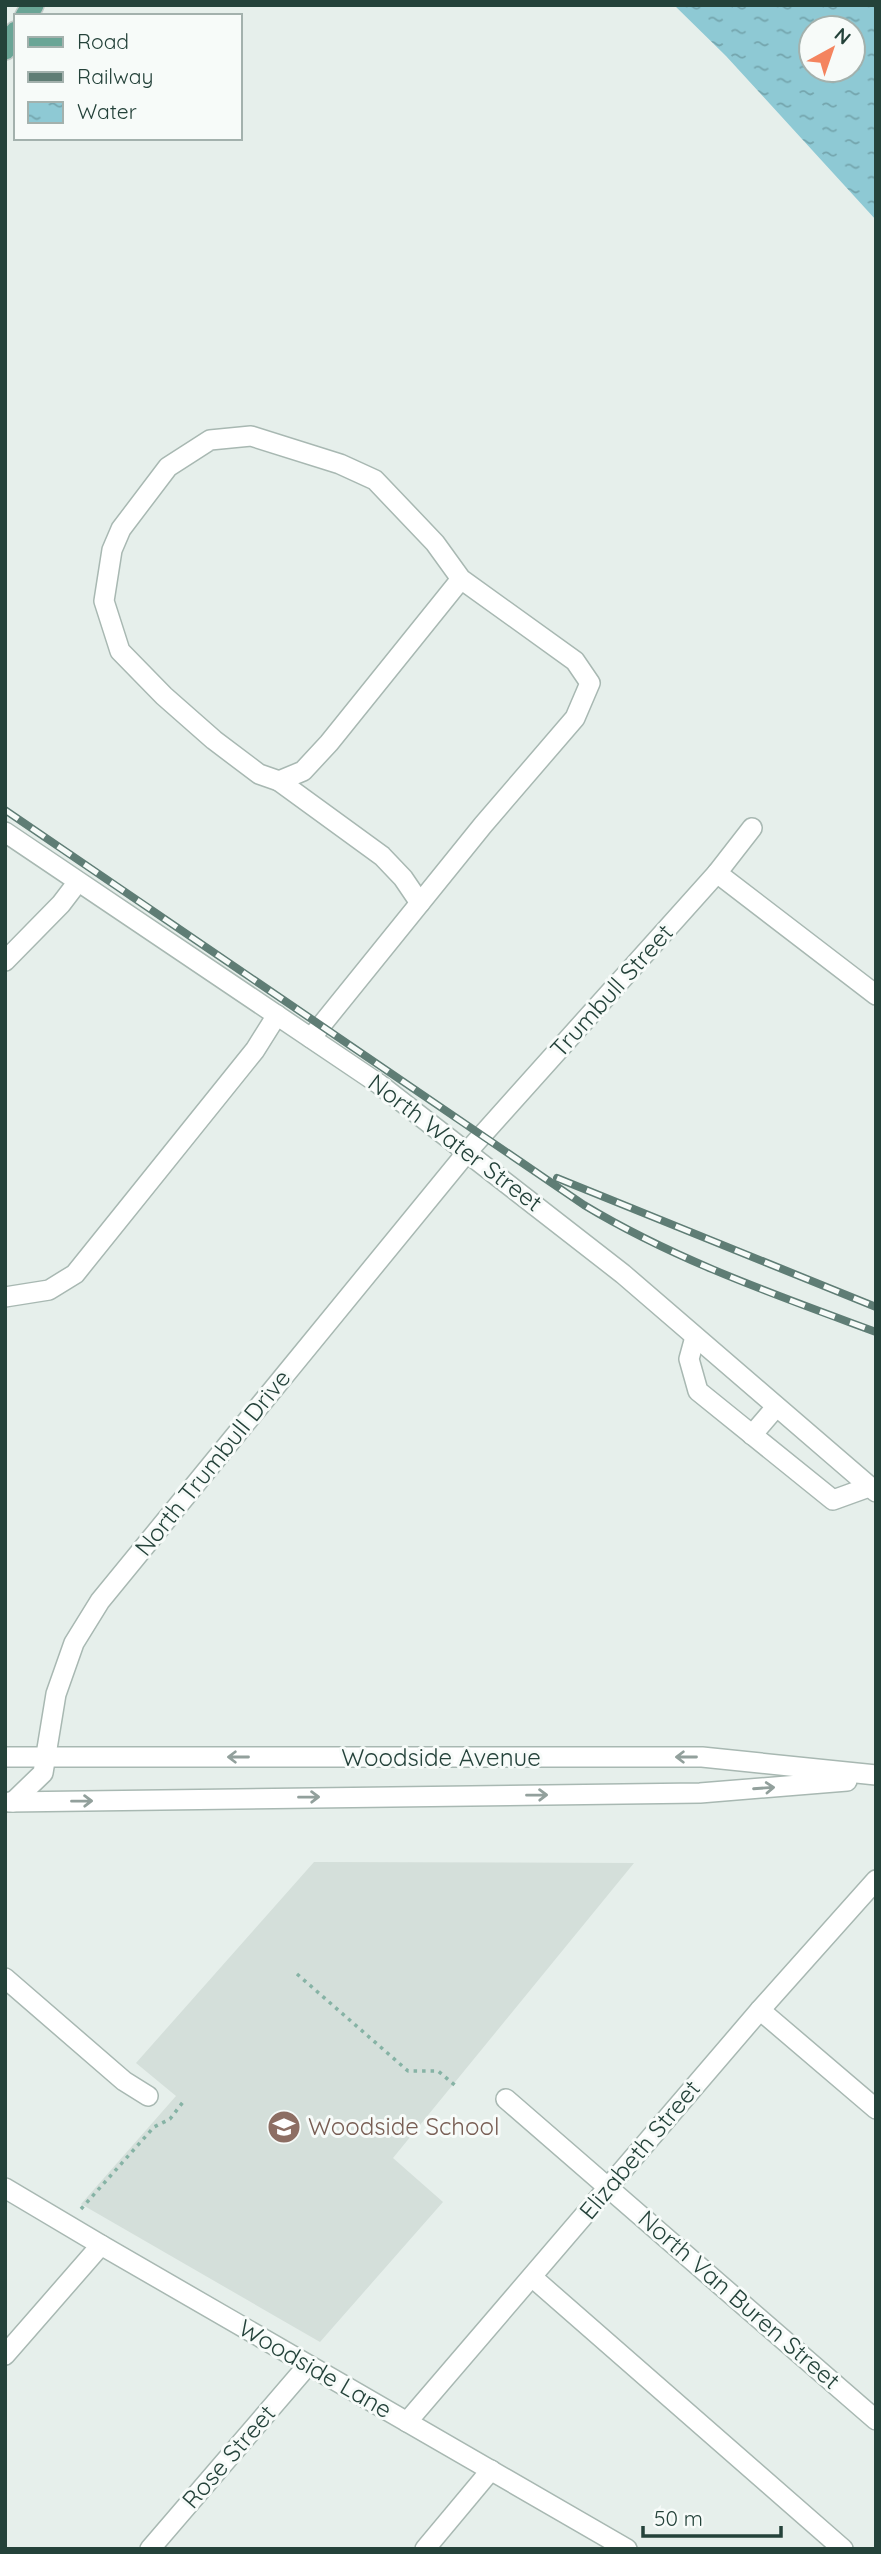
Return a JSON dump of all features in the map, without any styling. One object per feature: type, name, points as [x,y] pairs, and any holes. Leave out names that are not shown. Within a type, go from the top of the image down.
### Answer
[{"type":"street","points":[[311,1038],[575,718],[590,683],[575,661],[461,579],[435,543],[374,480],[340,464],[251,436],[209,440],[169,467],[121,529],[112,550],[104,601],[120,652],[214,740],[259,774],[279,781],[382,856],[403,878],[420,903]]},
{"type":"street","points":[[279,781],[303,771],[329,743],[461,579]]},
{"type":"street","name":"Trumbull Street","points":[[468,1151],[718,873],[752,828]]},
{"type":"street","name":"North Water Street","points":[[5,832],[379,1084],[468,1151],[623,1274],[873,1489]]},
{"type":"street","points":[[718,873],[876,995]]},
{"type":"street","points":[[5,961],[61,904],[77,883]]},
{"type":"street","points":[[5,1297],[49,1290],[75,1274],[255,1050],[277,1015]]},
{"type":"street","name":"North Trumbull Drive","points":[[9,1802],[43,1773],[56,1694],[74,1643],[100,1601],[468,1151]]},
{"type":"street","points":[[695,1337],[689,1359],[698,1391],[833,1500],[873,1489]]},
{"type":"street","points":[[752,1435],[776,1407]]},
{"type":"street","name":"Woodside Avenue","points":[[5,1757],[702,1757],[876,1777]]},
{"type":"street","name":"Woodside Avenue","points":[[9,1802],[700,1793],[876,1777]]},
{"type":"street","name":"Elizabeth Street","points":[[407,2423],[760,2010],[876,1880]]},
{"type":"street","points":[[5,1978],[124,2081],[148,2096]]},
{"type":"street","points":[[760,2010],[876,2109]]},
{"type":"street","name":"North Van Buren Street","points":[[506,2099],[876,2420]]},
{"type":"street","name":"Woodside Lane","points":[[5,2188],[627,2549]]},
{"type":"street","points":[[5,2355],[101,2245]]},
{"type":"street","points":[[532,2277],[843,2549]]},
{"type":"street","name":"Rose Street","points":[[150,2549],[308,2365]]},
{"type":"street","points":[[425,2549],[491,2470]]},
{"type":"path","points":[[297,1974],[408,2071],[439,2071],[457,2087]]},
{"type":"path","points":[[81,2209],[154,2127],[170,2119],[183,2102]]},
{"type":"shaded area","name":"Woodside School","points":[[314,1862],[634,1863],[393,2158],[443,2202],[320,2342],[81,2204],[176,2096],[136,2063]]},
{"type":"water","points":[[674,5],[876,5],[876,220],[726,56]]},
{"type":"railway","points":[[5,810],[584,1205],[690,1260],[876,1332]]},
{"type":"railway","points":[[557,1178],[876,1307]]},
{"type":"place","name":"Woodside School","points":[[284,2127]]}]
